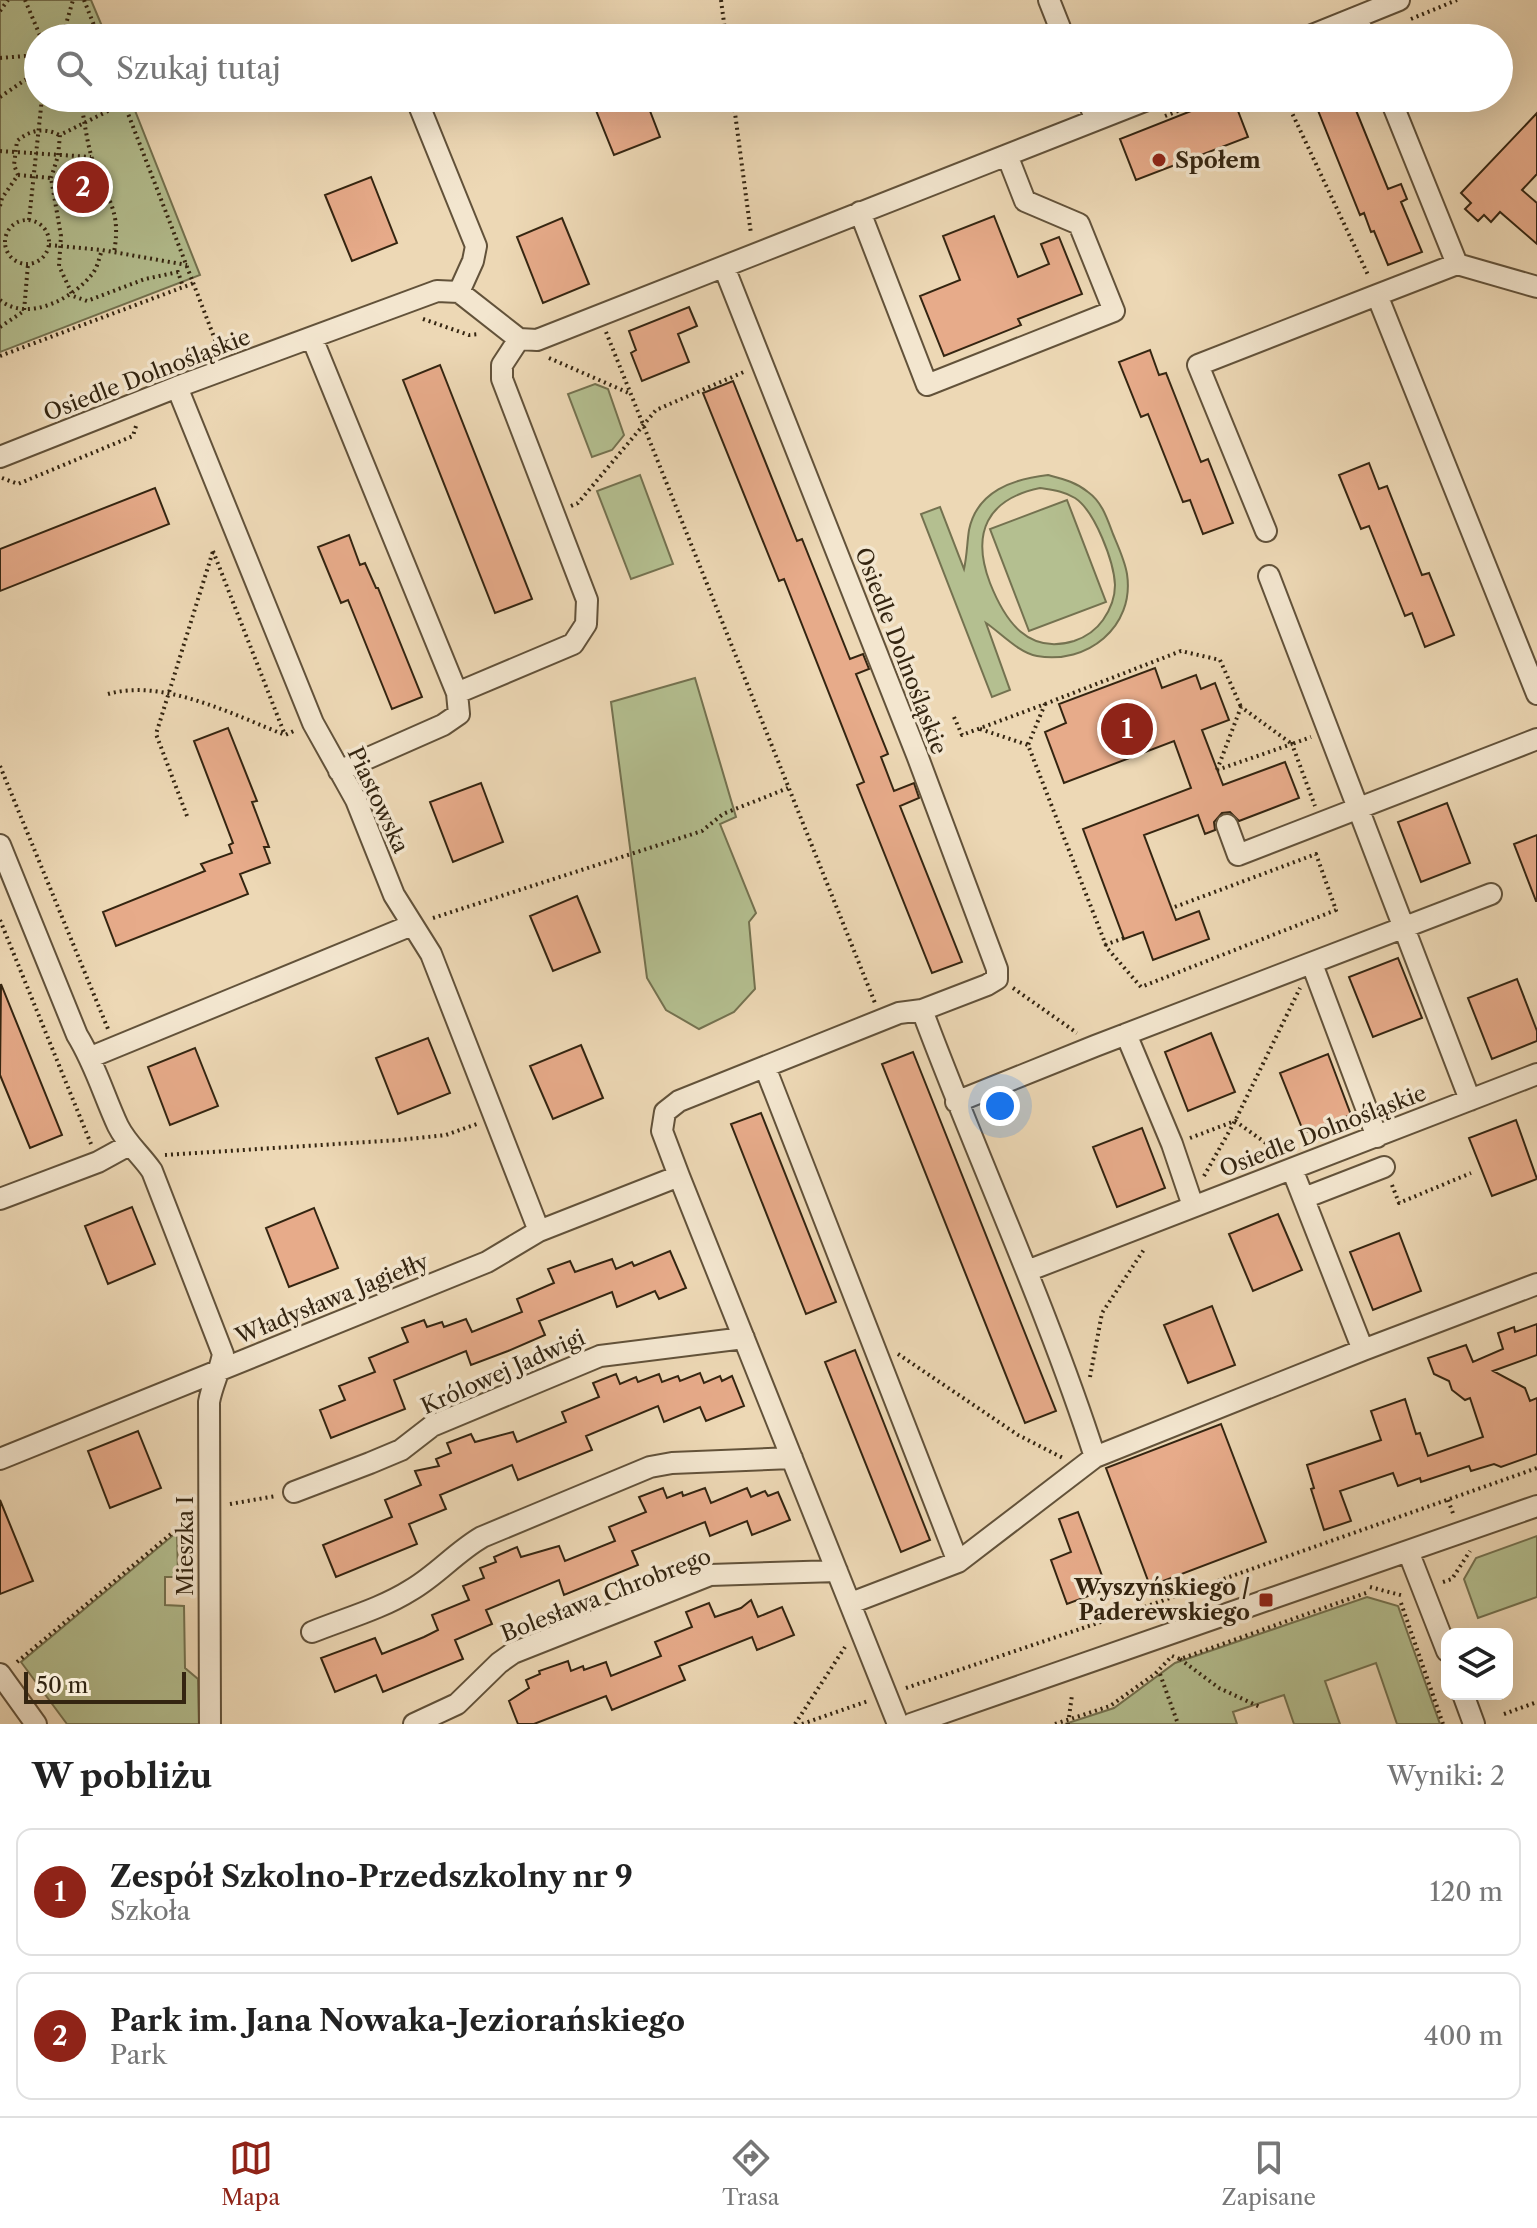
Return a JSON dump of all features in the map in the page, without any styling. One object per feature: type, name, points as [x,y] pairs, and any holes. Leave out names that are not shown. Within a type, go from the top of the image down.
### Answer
[{"type":"street","points":[[1049,0],[1058,24]]},
{"type":"street","points":[[1340,24],[1399,0]]},
{"type":"street","points":[[1357,17],[1360,24]]},
{"type":"street","points":[[422,112],[476,246],[459,292],[512,335],[537,340],[1116,112]]},
{"type":"street","points":[[1093,112],[1096,120]]},
{"type":"street","points":[[1396,112],[1457,264]]},
{"type":"street","points":[[860,212],[927,385],[1114,311],[1079,224],[1025,201],[1007,155]]},
{"type":"street","points":[[1266,531],[1198,365],[1457,264],[1537,287]]},
{"type":"street","name":"Osiedle Dolnośląskie","points":[[724,267],[922,769],[997,969],[997,979]]},
{"type":"street","name":"Osiedle Dolnośląskie","points":[[0,457],[177,387],[437,291],[459,292]]},
{"type":"street","points":[[1377,295],[1537,694]]},
{"type":"street","points":[[457,693],[573,644],[586,624],[587,600],[502,379],[502,365],[512,335]]},
{"type":"street","points":[[312,338],[457,693],[459,714],[443,725],[339,771]]},
{"type":"street","name":"Piastowska","points":[[177,387],[313,723],[356,800],[394,895],[431,954],[539,1231]]},
{"type":"street","points":[[1269,576],[1470,1100]]},
{"type":"street","points":[[1227,825],[1238,855],[1537,739]]},
{"type":"street","points":[[0,845],[77,1035],[91,1057],[119,1127],[152,1171],[218,1336],[223,1354],[220,1370]]},
{"type":"street","points":[[956,1102],[1491,894]]},
{"type":"street","points":[[91,1057],[412,925]]},
{"type":"street","points":[[1312,964],[1377,1137]]},
{"type":"street","points":[[898,1724],[662,1131],[665,1112],[679,1101],[899,1013],[922,1010],[997,979]]},
{"type":"street","points":[[922,1010],[956,1102],[1027,1271],[1095,1457]]},
{"type":"street","points":[[1126,1034],[1172,1144],[1192,1202]]},
{"type":"street","points":[[765,1067],[958,1562]]},
{"type":"street","name":"Osiedle Dolnośląskie","points":[[1027,1271],[1166,1216],[1192,1202],[1292,1169],[1537,1074]]},
{"type":"street","points":[[0,1199],[136,1151]]},
{"type":"street","points":[[1304,1198],[1384,1167]]},
{"type":"street","points":[[1292,1169],[1363,1350]]},
{"type":"street","name":"Władysława Jagiełły","points":[[0,1459],[487,1262],[539,1231],[679,1176]]},
{"type":"street","points":[[851,1603],[958,1562],[1095,1457],[1537,1284]]},
{"type":"street","name":"Królowej Jadwigi","points":[[294,1492],[391,1454],[432,1426],[600,1356],[627,1350],[744,1338]]},
{"type":"street","name":"Mieszka I","points":[[210,1724],[209,1402],[220,1370]]},
{"type":"street","points":[[312,1632],[408,1592],[461,1549],[482,1537],[650,1467],[672,1463],[792,1458]]},
{"type":"street","points":[[911,1724],[1537,1506]]},
{"type":"street","points":[[1408,1551],[1441,1636]]},
{"type":"street","name":"Bolesława Chrobrego","points":[[414,1724],[457,1704],[513,1653],[710,1575],[837,1571]]},
{"type":"street","points":[[0,1675],[36,1724]]},
{"type":"street","points":[[1465,1700],[1474,1724]]},
{"type":"path","points":[[0,11],[8,0]]},
{"type":"path","points":[[25,0],[35,24]]},
{"type":"path","points":[[66,24],[73,0]]},
{"type":"path","points":[[84,0],[93,24]]},
{"type":"path","points":[[721,0],[724,24]]},
{"type":"path","points":[[0,58],[24,56]]},
{"type":"path","points":[[0,97],[24,81]]},
{"type":"path","points":[[29,220],[41,112]]},
{"type":"path","points":[[83,112],[91,157],[114,208],[117,222],[114,252]]},
{"type":"path","points":[[60,135],[102,112]]},
{"type":"path","points":[[128,112],[227,369]]},
{"type":"path","points":[[735,112],[751,232]]},
{"type":"path","points":[[1292,112],[1377,295]]},
{"type":"path","points":[[18,175],[14,165],[17,141],[26,133],[39,130],[60,135]]},
{"type":"path","points":[[60,135],[51,178],[61,236],[59,266],[73,296],[87,301],[145,279],[178,272],[183,287]]},
{"type":"path","points":[[0,151],[91,157]]},
{"type":"path","points":[[18,175],[51,178]]},
{"type":"path","points":[[0,206],[18,175]]},
{"type":"path","points":[[29,220],[46,231],[49,245],[40,260],[28,264],[14,259],[3,239],[17,223],[29,220]]},
{"type":"path","points":[[49,245],[102,250],[187,265]]},
{"type":"path","points":[[0,327],[24,311],[48,307],[71,291],[92,275],[102,250]]},
{"type":"path","points":[[24,311],[28,264]]},
{"type":"path","points":[[0,356],[194,283]]},
{"type":"path","points":[[0,300],[24,311]]},
{"type":"path","points":[[421,318],[469,335],[512,335]]},
{"type":"path","points":[[605,329],[882,1020]]},
{"type":"path","points":[[541,354],[631,394]]},
{"type":"path","points":[[554,513],[578,503],[656,410],[763,364]]},
{"type":"path","points":[[0,478],[18,484],[133,436],[138,421]]},
{"type":"path","points":[[187,816],[156,734],[213,551],[285,735]]},
{"type":"path","points":[[954,717],[962,735],[1181,651],[1220,660],[1241,707],[1292,744],[1322,822]]},
{"type":"path","points":[[108,694],[148,690],[205,704],[285,735],[313,723]]},
{"type":"path","points":[[1045,704],[1028,745],[1105,945],[1141,987],[1336,910],[1316,854],[1172,908]]},
{"type":"path","points":[[1241,707],[1217,770],[1292,744]]},
{"type":"path","points":[[980,729],[1028,745]]},
{"type":"path","points":[[0,766],[115,1046]]},
{"type":"path","points":[[412,925],[702,831],[723,814],[789,787]]},
{"type":"path","points":[[0,920],[98,1162]]},
{"type":"path","points":[[1105,945],[1124,938]]},
{"type":"path","points":[[1192,1202],[1312,964]]},
{"type":"path","points":[[997,979],[1019,991],[1095,1046]]},
{"type":"path","points":[[136,1151],[430,1137],[446,1135],[495,1118]]},
{"type":"path","points":[[1172,1144],[1235,1121]]},
{"type":"path","points":[[1235,1121],[1290,1160],[1292,1169]]},
{"type":"path","points":[[1384,1167],[1399,1203],[1471,1173]]},
{"type":"path","points":[[1083,1419],[1102,1313],[1166,1216]]},
{"type":"path","points":[[877,1354],[894,1351],[1018,1435],[1069,1461]]},
{"type":"path","points":[[896,1691],[1175,1597],[1537,1468]]},
{"type":"path","points":[[0,1675],[197,1512],[294,1492]]},
{"type":"path","points":[[1448,1500],[1456,1522]]},
{"type":"path","points":[[1180,1659],[1366,1593]]},
{"type":"path","points":[[795,1724],[853,1635],[851,1603]]},
{"type":"path","points":[[1401,1603],[1443,1724]]},
{"type":"path","points":[[1165,1653],[1180,1659],[1219,1688],[1260,1707]]},
{"type":"path","points":[[1055,1724],[1110,1706],[1163,1666]]},
{"type":"path","points":[[1160,1674],[1178,1724]]},
{"type":"path","points":[[1069,1721],[1072,1695]]},
{"type":"path","points":[[802,1724],[876,1698]]},
{"type":"path","points":[[1504,1714],[1537,1702]]},
{"type":"green space","points":[[0,0],[91,0],[101,24],[24,24],[24,112],[136,112],[200,275],[0,352]]},
{"type":"green space","points":[[595,384],[608,389],[624,435],[612,450],[592,457],[568,394]]},
{"type":"green space","points":[[640,475],[673,564],[631,579],[597,491]]},
{"type":"green space","points":[[1048,475],[1069,481],[1093,496],[1106,516],[1127,574],[1123,610],[1115,626],[1090,648],[1056,657],[1030,654],[986,623],[1010,690],[992,697],[921,514],[940,507],[964,569],[973,517],[988,497],[1010,484]],"holes":[[[1040,488],[1075,498],[1090,514],[1114,575],[1114,594],[1103,620],[1090,633],[1058,644],[1031,639],[1011,622],[990,583],[982,549],[983,534],[996,510],[1007,500]]]},
{"type":"green space","points":[[1067,500],[1106,602],[1029,631],[990,529]]},
{"type":"green space","points":[[695,678],[736,817],[720,824],[756,913],[749,922],[755,989],[734,1012],[699,1029],[666,1010],[647,978],[611,702]]},
{"type":"green space","points":[[177,1532],[178,1577],[165,1577],[165,1605],[184,1606],[185,1668],[198,1679],[199,1724],[67,1724],[21,1662]]},
{"type":"green space","points":[[1537,1536],[1537,1597],[1478,1618],[1464,1579],[1476,1558]]},
{"type":"green space","points":[[1367,1597],[1398,1606],[1440,1724],[1397,1724],[1376,1663],[1325,1681],[1340,1724],[1294,1724],[1284,1695],[1233,1712],[1237,1724],[1065,1724],[1114,1708],[1175,1663]]},
{"type":"building","points":[[597,112],[650,112],[660,137],[614,155]]},
{"type":"building","name":"Społem","points":[[1188,112],[1238,112],[1248,137],[1136,180],[1120,139]]},
{"type":"building","points":[[1319,112],[1357,112],[1388,189],[1401,184],[1407,199],[1401,202],[1422,252],[1388,265],[1364,213],[1360,215]]},
{"type":"building","points":[[1537,113],[1537,174],[1522,190],[1537,203],[1537,244],[1500,212],[1491,222],[1484,215],[1478,221],[1465,209],[1471,203],[1461,193]]},
{"type":"building","points":[[371,177],[397,243],[352,261],[325,195]]},
{"type":"building","points":[[994,216],[1018,277],[1049,264],[1041,244],[1059,237],[1082,294],[1018,319],[1021,325],[944,356],[920,296],[960,280],[943,236]]},
{"type":"building","points":[[562,218],[589,284],[543,303],[517,237]]},
{"type":"building","points":[[689,307],[697,326],[678,334],[689,362],[642,381],[631,353],[636,350],[629,331]]},
{"type":"building","points":[[1150,350],[1159,375],[1166,373],[1201,462],[1208,459],[1233,523],[1203,534],[1190,500],[1183,502],[1148,414],[1141,417],[1119,362]]},
{"type":"building","points":[[440,365],[532,599],[495,613],[403,380]]},
{"type":"building","points":[[733,381],[797,541],[802,539],[850,659],[863,654],[869,669],[856,674],[888,754],[881,757],[894,791],[914,783],[919,798],[900,806],[962,962],[932,973],[857,785],[864,782],[784,579],[779,581],[703,393]]},
{"type":"building","points":[[1369,463],[1379,489],[1387,486],[1422,575],[1429,573],[1454,635],[1425,647],[1412,613],[1405,616],[1369,526],[1361,529],[1339,475]]},
{"type":"building","points":[[155,488],[169,524],[0,591],[0,549]]},
{"type":"building","points":[[349,535],[360,565],[365,563],[378,588],[422,697],[392,709],[348,600],[341,603],[318,547]]},
{"type":"building","points":[[1155,668],[1162,688],[1196,675],[1201,689],[1215,683],[1229,720],[1202,730],[1223,785],[1285,762],[1299,798],[1239,821],[1230,812],[1222,813],[1214,822],[1215,830],[1205,834],[1198,815],[1144,835],[1176,920],[1199,911],[1209,939],[1153,960],[1143,932],[1124,939],[1083,829],[1191,788],[1174,741],[1064,783],[1045,732],[1066,723],[1059,704]]},
{"type":"building","points":[[228,728],[257,801],[252,802],[269,847],[264,847],[270,863],[240,874],[248,894],[116,946],[103,912],[205,871],[201,864],[232,853],[229,845],[233,843],[194,741]]},
{"type":"building","points":[[481,783],[503,842],[453,862],[430,802]]},
{"type":"building","points":[[1447,803],[1470,863],[1421,882],[1398,822]]},
{"type":"building","points":[[1537,835],[1537,901],[1536,901],[1514,844]]},
{"type":"building","points":[[577,896],[600,952],[553,971],[530,916]]},
{"type":"building","points":[[1398,958],[1422,1018],[1373,1037],[1349,977]]},
{"type":"building","points":[[1517,979],[1537,1031],[1537,1041],[1492,1059],[1468,998]]},
{"type":"building","points":[[1,984],[62,1135],[30,1148],[0,1075]]},
{"type":"building","points":[[1211,1033],[1235,1092],[1188,1111],[1165,1052]]},
{"type":"building","points":[[428,1038],[450,1093],[398,1114],[376,1058]]},
{"type":"building","points":[[581,1045],[603,1098],[553,1119],[530,1066]]},
{"type":"building","points":[[195,1048],[218,1106],[170,1125],[148,1067]]},
{"type":"building","points":[[913,1052],[1056,1411],[1025,1423],[882,1064]]},
{"type":"building","points":[[1328,1054],[1351,1115],[1304,1133],[1280,1073]]},
{"type":"building","points":[[761,1113],[836,1302],[806,1314],[731,1124]]},
{"type":"building","points":[[1516,1120],[1537,1179],[1492,1196],[1469,1138]]},
{"type":"building","points":[[1142,1128],[1165,1188],[1117,1207],[1093,1147]]},
{"type":"building","points":[[132,1207],[155,1264],[108,1284],[85,1226]]},
{"type":"building","points":[[314,1208],[338,1268],[289,1287],[266,1228]]},
{"type":"building","points":[[1278,1214],[1302,1270],[1253,1291],[1229,1234]]},
{"type":"building","points":[[1399,1233],[1421,1291],[1373,1310],[1350,1252]]},
{"type":"building","points":[[670,1251],[686,1288],[659,1299],[655,1291],[617,1307],[612,1292],[539,1321],[545,1335],[508,1351],[471,1365],[466,1351],[394,1380],[405,1409],[331,1438],[320,1410],[345,1400],[339,1386],[375,1372],[369,1358],[408,1342],[402,1328],[424,1320],[427,1327],[442,1322],[444,1327],[466,1319],[472,1332],[522,1312],[517,1299],[554,1283],[548,1269],[570,1261],[575,1272],[612,1259],[616,1269],[632,1262],[634,1266]]},
{"type":"building","points":[[1212,1306],[1235,1365],[1188,1383],[1164,1325]]},
{"type":"building","points":[[1537,1324],[1537,1355],[1493,1371],[1525,1388],[1530,1401],[1537,1398],[1537,1454],[1501,1467],[1494,1464],[1471,1471],[1469,1466],[1398,1486],[1393,1473],[1340,1491],[1351,1521],[1324,1530],[1307,1465],[1381,1440],[1371,1411],[1405,1399],[1416,1434],[1420,1433],[1428,1456],[1483,1437],[1470,1398],[1465,1400],[1452,1390],[1449,1381],[1434,1374],[1428,1358],[1466,1345],[1473,1362],[1503,1349],[1498,1333],[1514,1327],[1515,1332]]},
{"type":"building","points":[[855,1350],[930,1540],[901,1552],[825,1362]]},
{"type":"building","points":[[700,1373],[704,1383],[720,1376],[722,1381],[732,1376],[744,1406],[706,1421],[700,1407],[664,1422],[658,1406],[586,1436],[592,1450],[518,1480],[512,1465],[440,1495],[446,1509],[409,1524],[417,1544],[336,1577],[323,1545],[392,1517],[385,1500],[421,1485],[415,1471],[439,1466],[436,1459],[451,1453],[447,1443],[471,1434],[475,1442],[513,1432],[517,1442],[566,1422],[562,1412],[599,1397],[593,1383],[616,1374],[620,1384],[636,1377],[638,1382],[659,1374],[662,1382],[678,1376],[680,1381]]},
{"type":"building","points":[[1221,1424],[1266,1542],[1150,1586],[1106,1468]]},
{"type":"building","points":[[138,1431],[161,1488],[110,1508],[88,1451]]},
{"type":"building","points":[[663,1488],[667,1498],[705,1488],[711,1503],[747,1488],[751,1497],[765,1491],[768,1496],[778,1492],[790,1520],[752,1535],[747,1521],[710,1536],[705,1522],[632,1551],[638,1565],[564,1595],[559,1580],[486,1610],[492,1624],[455,1640],[463,1659],[383,1692],[376,1675],[335,1692],[321,1658],[375,1638],[382,1654],[424,1637],[438,1630],[432,1615],[469,1600],[463,1586],[484,1578],[480,1568],[496,1562],[494,1557],[517,1547],[521,1557],[559,1546],[565,1561],[615,1541],[609,1527],[646,1512],[639,1497]]},
{"type":"building","points":[[0,1500],[33,1581],[0,1594]]},
{"type":"building","points":[[1078,1512],[1107,1589],[1067,1604],[1051,1560],[1071,1552],[1059,1519]]},
{"type":"building","points":[[751,1600],[758,1617],[782,1607],[794,1635],[757,1650],[752,1637],[679,1666],[685,1680],[612,1710],[606,1696],[534,1724],[518,1724],[509,1701],[529,1688],[526,1680],[540,1674],[539,1671],[568,1661],[571,1671],[606,1662],[611,1676],[661,1656],[655,1642],[692,1627],[686,1612],[709,1603],[715,1617],[741,1608]]},
{"type":"place","name":"Społem","points":[[1159,160]]},
{"type":"place","name":"Park im. Jana Nowaka-Jeziorańskiego","points":[[83,187]]},
{"type":"place","name":"Zespół Szkolno-Przedszkolny nr 9","points":[[1127,729]]},
{"type":"place","name":"Wyszyńskiego / Paderewskiego","points":[[1266,1600]]}]
